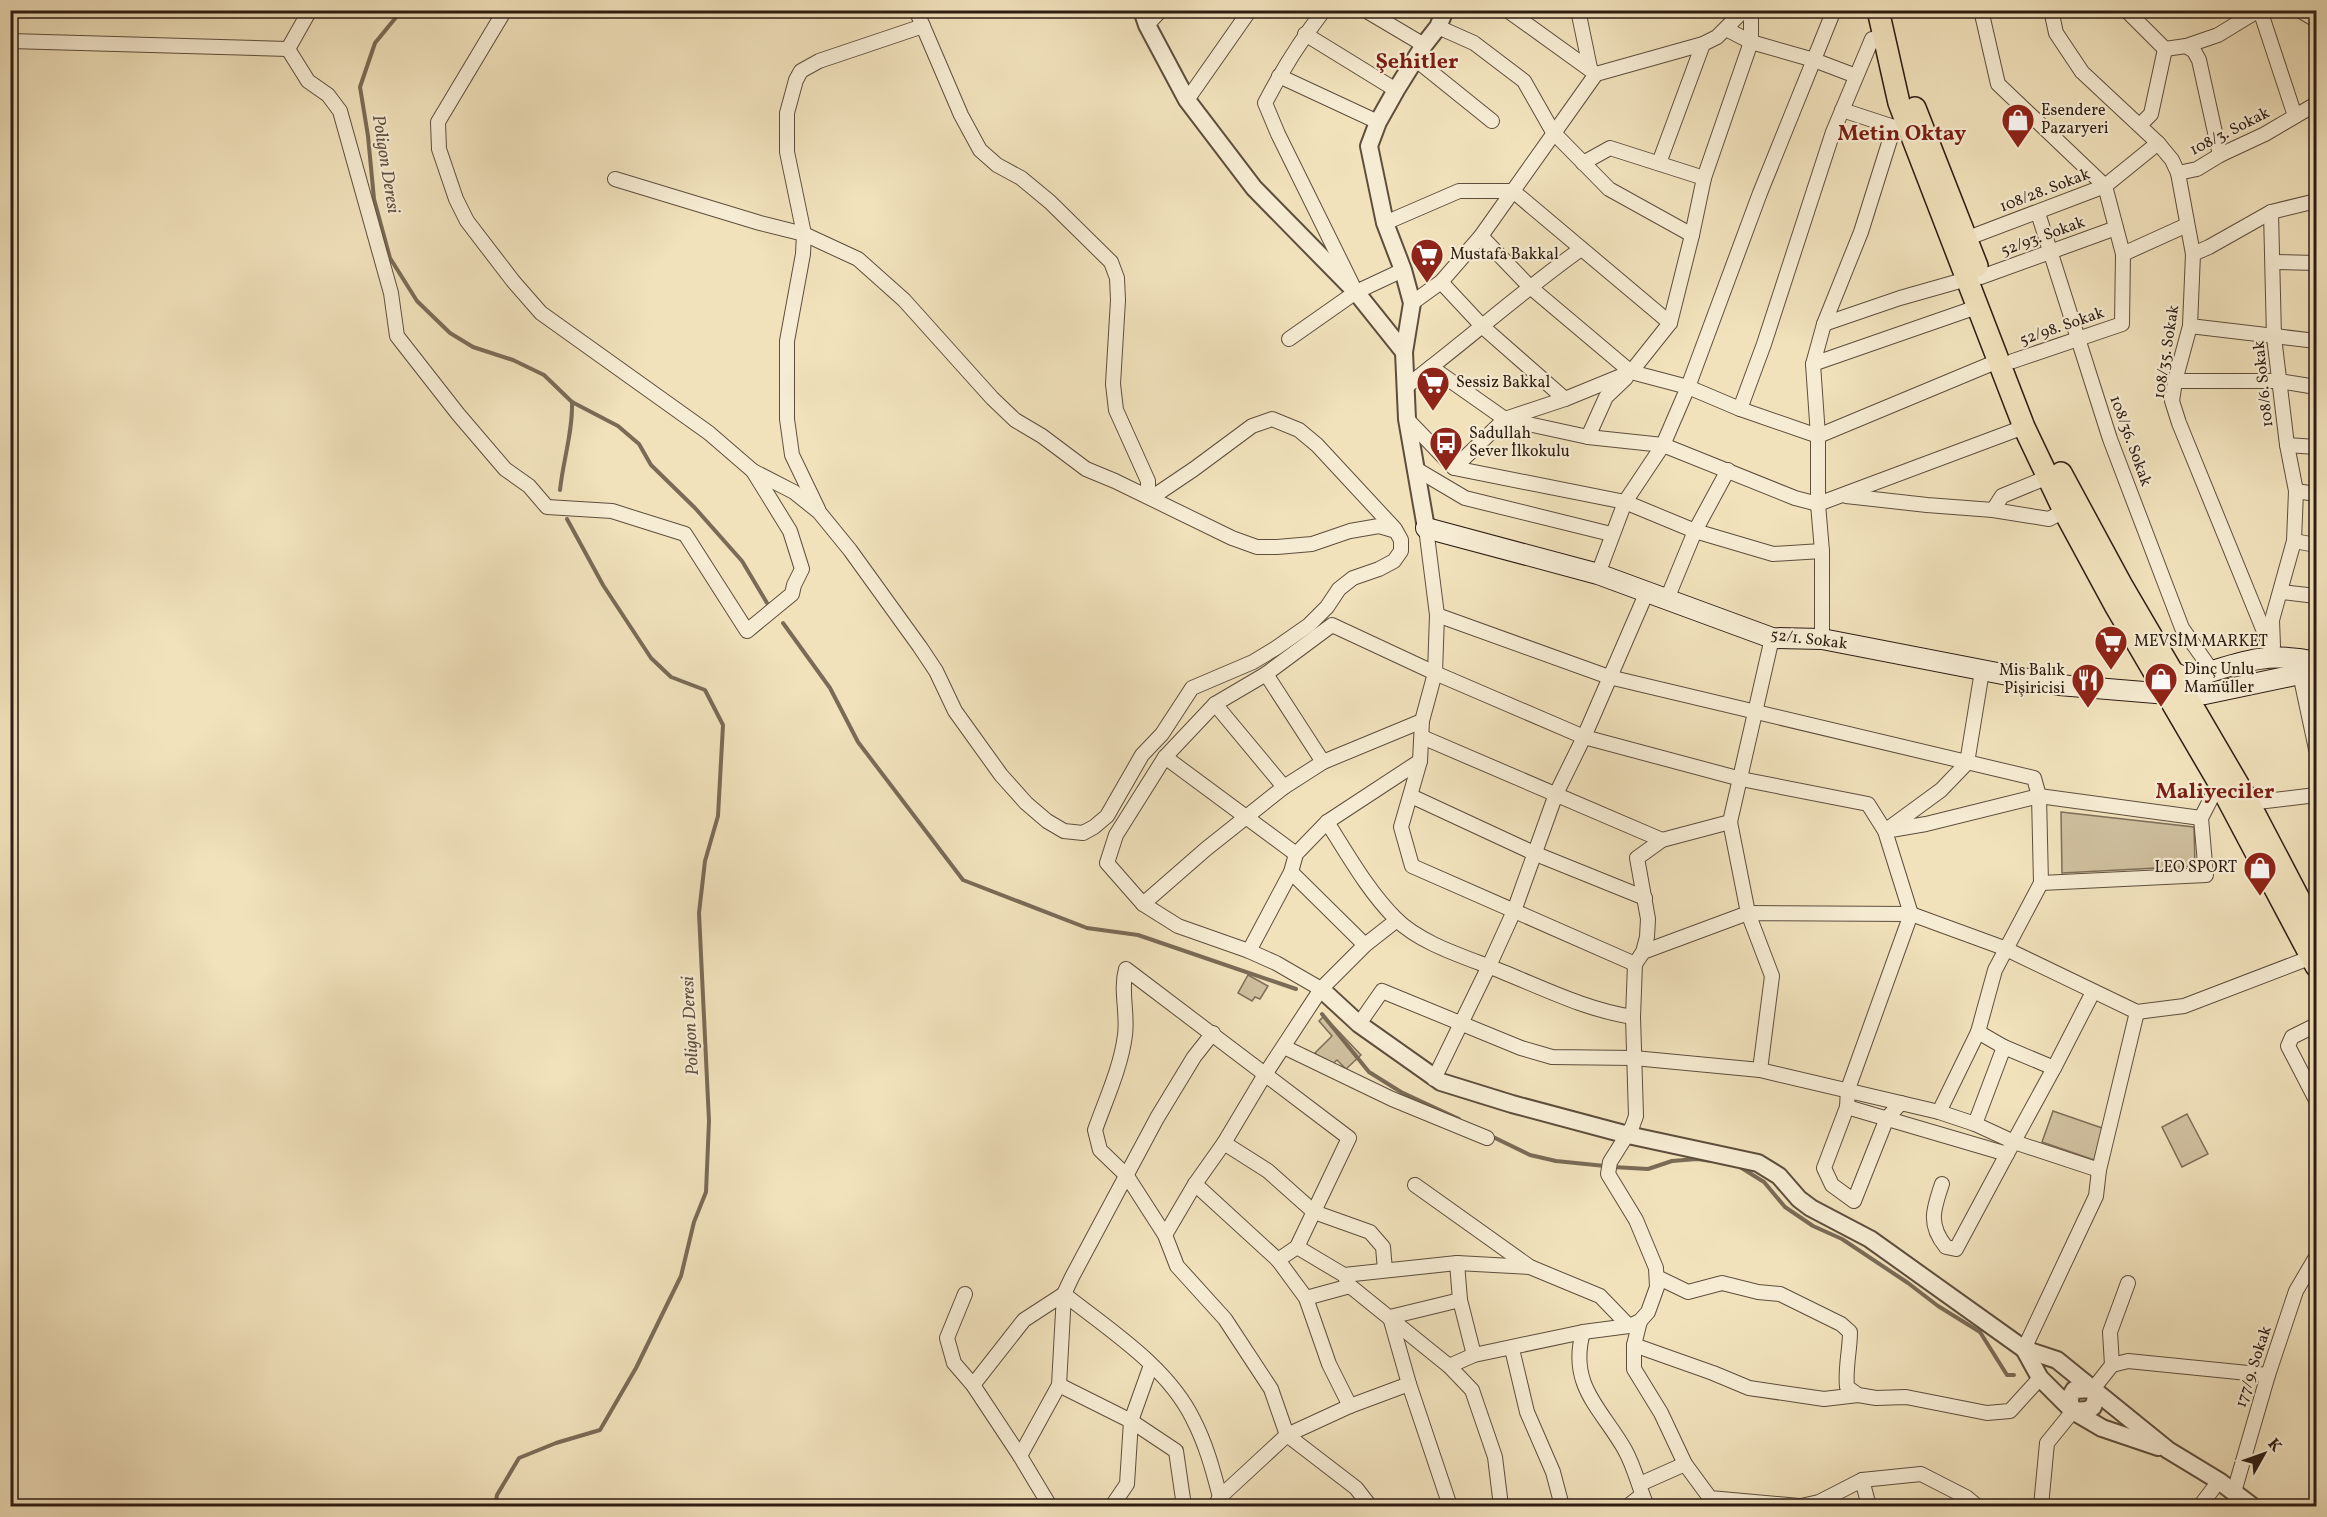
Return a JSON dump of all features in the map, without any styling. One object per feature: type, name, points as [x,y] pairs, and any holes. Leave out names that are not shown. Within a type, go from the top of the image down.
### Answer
[{"type":"main road","points":[[1878,10],[1899,104],[1961,241]]},
{"type":"main road","points":[[1893,10],[1911,95],[2005,362],[2024,427],[2064,511],[2150,663],[2184,693]]},
{"type":"main road","points":[[1974,278],[1977,307],[2064,480],[2184,693],[2314,962]]},
{"type":"main road","name":"52/1. Sokak","points":[[1426,528],[1598,574],[1646,594],[1772,638],[1822,639],[2059,685],[2184,693]]},
{"type":"main road","points":[[2184,693],[2212,671],[2240,661],[2274,656],[2294,657],[2316,662]]},
{"type":"main road","points":[[2130,691],[2146,680],[2150,663]]},
{"type":"main road","points":[[2184,693],[2308,674]]},
{"type":"main road","points":[[2226,779],[2248,803],[2316,931]]},
{"type":"street","points":[[288,49],[310,10]]},
{"type":"street","points":[[504,10],[438,122],[439,149],[456,199],[467,221],[541,313],[709,433],[753,471],[794,492],[819,512],[850,549],[920,647],[936,671],[955,711],[1001,776],[1026,804],[1064,831],[1083,833],[1107,816],[1142,755],[1161,734],[1192,688],[1253,662],[1276,648],[1309,625],[1327,607],[1339,589],[1353,578],[1394,561],[1401,551],[1401,540],[1396,531],[1317,445],[1299,430],[1272,419],[1252,426],[1194,469],[1149,497]]},
{"type":"street","points":[[916,10],[962,115],[980,150],[997,165],[1021,178],[1050,202],[1111,262],[1117,278],[1113,384],[1116,410],[1148,481],[1149,497]]},
{"type":"street","points":[[1161,10],[1144,18],[1187,100],[1254,188],[1356,292],[1404,352]]},
{"type":"street","points":[[1187,100],[1250,10]]},
{"type":"street","points":[[1324,10],[1305,34],[1265,103],[1356,292]]},
{"type":"street","points":[[1445,10],[1438,27],[1419,52],[1378,122],[1369,146],[1385,223],[1403,270],[1412,303],[1404,352],[1407,419],[1426,528],[1437,615],[1435,673],[1422,721],[1420,761],[1401,827],[1412,866],[1514,911],[1639,958],[1748,913],[1911,914],[2004,948],[2137,1012],[2184,1006],[2314,962]]},
{"type":"street","points":[[1508,10],[1593,71]]},
{"type":"street","points":[[1578,10],[1593,71]]},
{"type":"street","points":[[1412,303],[1441,282],[1481,236],[1593,71],[1703,44],[1717,37],[1744,10]]},
{"type":"street","points":[[1588,437],[1606,397],[1631,372],[1670,323],[1704,177],[1751,42],[1751,10]]},
{"type":"street","points":[[1598,574],[1611,534],[1625,502],[1663,445],[1688,387],[1760,193],[1834,10]]},
{"type":"street","points":[[1981,10],[1998,84],[2105,186],[2123,254],[2187,225]]},
{"type":"street","name":"108/35. Sokak","points":[[2051,10],[2056,33],[2082,72],[2140,125],[2172,160],[2178,173],[2193,254],[2190,326],[2172,401],[2274,656]]},
{"type":"street","points":[[2126,10],[2165,49]]},
{"type":"street","points":[[2165,49],[2186,46],[2218,35],[2260,10],[2295,116]]},
{"type":"street","points":[[2299,10],[2316,20]]},
{"type":"street","points":[[1366,11],[1419,52],[1492,120]]},
{"type":"street","points":[[819,512],[792,455],[787,419],[787,341],[803,254],[804,234],[787,152],[787,113],[796,80],[801,71],[819,61],[923,26]]},
{"type":"street","points":[[1438,27],[1474,42],[1524,81],[1553,132],[1609,189],[1692,235]]},
{"type":"street","points":[[1725,29],[1751,42],[1814,60],[1856,76]]},
{"type":"street","points":[[1305,34],[1396,90]]},
{"type":"street","points":[[1740,409],[1764,344],[1833,132],[1872,39]]},
{"type":"street","points":[[10,41],[288,49]]},
{"type":"street","points":[[1659,163],[1703,44]]},
{"type":"street","points":[[2186,46],[2194,51],[2199,60],[2220,155]]},
{"type":"street","points":[[288,49],[308,81],[328,95],[340,111],[391,293],[397,336],[458,414],[505,469],[529,486],[546,507],[612,511],[685,534],[747,631],[792,594],[802,569],[790,531],[753,471]]},
{"type":"street","points":[[2140,125],[2151,114],[2165,49]]},
{"type":"street","points":[[1279,76],[1378,122]]},
{"type":"street","name":"108/3. Sokak","points":[[2178,173],[2198,170],[2220,155],[2265,134],[2316,104]]},
{"type":"street","points":[[1822,639],[1822,551],[1813,364],[1824,324],[1862,232],[1894,127],[1842,110]]},
{"type":"street","name":"108/3. Sokak","points":[[2295,116],[2316,113]]},
{"type":"street","name":"108/28. Sokak","points":[[1961,241],[2105,186],[2157,143]]},
{"type":"street","points":[[1583,163],[1610,148],[1704,177]]},
{"type":"street","points":[[615,179],[804,234],[858,259],[904,300],[992,398],[1015,420],[1042,436],[1086,469],[1232,538],[1257,547],[1312,544],[1350,531],[1380,526],[1396,531]]},
{"type":"street","points":[[1385,223],[1459,191],[1513,191],[1670,323]]},
{"type":"street","points":[[2193,254],[2271,212],[2316,201]]},
{"type":"street","name":"108/6. Sokak","points":[[2271,212],[2274,337],[2287,445],[2296,491],[2294,541],[2272,620],[2274,656]]},
{"type":"street","name":"108/36. Sokak","points":[[2038,213],[2110,439],[2182,628],[2212,671]]},
{"type":"street","name":"52/93. Sokak","points":[[1824,324],[1900,298],[1974,278],[2052,253],[2116,228]]},
{"type":"street","points":[[1481,236],[1529,286],[1631,372],[1688,387],[1740,409],[1818,436]]},
{"type":"street","points":[[1407,386],[1483,327],[1529,286],[1581,249]]},
{"type":"street","name":"52/98. Sokak","points":[[1818,436],[2005,362],[2079,340],[2122,324],[2123,254]]},
{"type":"street","points":[[2272,262],[2316,263]]},
{"type":"street","points":[[1289,339],[1356,292],[1403,270]]},
{"type":"street","points":[[1441,282],[1483,327],[1565,399]]},
{"type":"street","points":[[1813,364],[1977,307]]},
{"type":"street","points":[[2190,326],[2316,341]]},
{"type":"street","points":[[1431,367],[1505,419],[1588,437],[1663,445],[1795,498],[1818,504],[2024,427]]},
{"type":"street","points":[[1454,468],[1505,419],[1565,399],[1631,372]]},
{"type":"street","points":[[2175,381],[2279,381],[2316,387]]},
{"type":"street","points":[[1407,419],[1454,468],[1625,502],[1695,531],[1773,554],[1822,551]]},
{"type":"street","points":[[2287,445],[2316,447]]},
{"type":"street","points":[[1416,469],[1465,498],[1611,534]]},
{"type":"street","points":[[1667,600],[1695,531],[1728,470]]},
{"type":"street","points":[[1993,510],[2002,496],[2048,477]]},
{"type":"street","points":[[2296,491],[2316,494]]},
{"type":"street","points":[[774,506],[794,492]]},
{"type":"street","points":[[1844,496],[1993,510],[2049,519],[2064,511]]},
{"type":"street","points":[[2294,541],[2316,545]]},
{"type":"street","points":[[2281,592],[2316,596]]},
{"type":"street","points":[[1434,1079],[1514,911],[1556,794],[1584,737],[1646,594]]},
{"type":"street","points":[[1437,615],[1609,677],[2034,778],[2039,796],[2041,883],[2004,948],[1995,970],[1978,1032],[1939,1112]]},
{"type":"street","points":[[1900,1103],[1887,1118],[1854,1201],[1832,1185],[1824,1168],[1847,1107],[1848,1089],[1911,914],[1884,831],[1868,804],[1741,779],[1584,737],[1435,673],[1332,624],[1266,674],[1215,704],[1165,757],[1116,835],[1107,863],[1143,904],[1178,926],[1249,951],[1276,963],[1321,989],[1359,1024],[1434,1079],[1512,1104],[1628,1135],[1758,1162],[1779,1176],[1799,1199],[1811,1208],[1870,1239],[2024,1349],[2057,1360],[2168,1450],[2219,1481],[2252,1506]]},
{"type":"street","points":[[1760,1070],[1772,976],[1748,913],[1730,822],[1772,638]]},
{"type":"street","points":[[1884,831],[1941,790],[1967,763],[1982,671]]},
{"type":"street","points":[[1266,674],[1323,762]]},
{"type":"street","points":[[2308,674],[2316,749]]},
{"type":"street","points":[[1215,704],[1284,787]]},
{"type":"street","points":[[1143,904],[1206,849],[1284,787],[1323,762],[1422,721]]},
{"type":"street","points":[[1422,737],[1662,840]]},
{"type":"street","points":[[1165,757],[1296,854]]},
{"type":"street","points":[[1249,951],[1291,872],[1296,854],[1327,822],[1420,761]]},
{"type":"street","points":[[2041,883],[2206,875],[2201,818],[2226,779]]},
{"type":"street","points":[[2248,803],[2316,795]]},
{"type":"street","points":[[1411,796],[1536,854],[1645,898]]},
{"type":"street","points":[[1884,831],[1926,824],[2039,796],[2201,818]]},
{"type":"street","points":[[1327,822],[1359,874],[1397,920],[1412,931],[1455,954],[1593,1008],[1633,1017]]},
{"type":"street","points":[[1730,822],[1662,840],[1637,858],[1645,898],[1647,937],[1639,958],[1633,1017],[1636,1116],[1609,1168],[1645,1239],[1653,1258],[1657,1278],[1654,1299],[1635,1324],[1634,1369],[1661,1413],[1685,1464],[1710,1502],[1800,1506],[1819,1504],[1862,1480],[1921,1474],[1965,1502],[1977,1506]]},
{"type":"street","points":[[1291,872],[1365,945]]},
{"type":"street","points":[[1165,1235],[1195,1184],[1224,1143],[1264,1076],[1321,989],[1365,945],[1397,920]]},
{"type":"street","points":[[1278,1260],[1297,1247],[1348,1138],[1126,969],[1124,980],[1126,1023],[1123,1046],[1095,1130],[1100,1149],[1127,1176],[1165,1235],[1177,1266],[1224,1319],[1271,1389],[1287,1435],[1356,1488],[1371,1506]]},
{"type":"street","points":[[1359,1024],[1382,991],[1521,1048],[1552,1057],[1634,1058],[1760,1070],[1939,1112],[1975,1124],[2010,1148]]},
{"type":"street","points":[[1942,1184],[1935,1203],[1934,1227],[1936,1235],[1946,1247],[1956,1249],[2093,992]]},
{"type":"street","points":[[2024,1349],[2096,1196],[2098,1170],[2137,1012]]},
{"type":"street","points":[[2316,1025],[2292,1037],[2288,1046],[2316,1100]]},
{"type":"street","points":[[1978,1032],[2004,1047],[2054,1068]]},
{"type":"street","points":[[1020,1456],[1059,1385],[1064,1294],[1188,1067],[1213,1033]]},
{"type":"street","points":[[1284,1047],[1383,1094],[1487,1137]]},
{"type":"street","points":[[1975,1124],[2004,1047]]},
{"type":"street","points":[[1847,1107],[2098,1170]]},
{"type":"street","points":[[1224,1143],[1268,1171],[1314,1212],[1370,1232],[1383,1247],[1385,1270]]},
{"type":"street","points":[[1195,1184],[1278,1260],[1306,1298],[1329,1364],[1350,1406]]},
{"type":"street","points":[[1415,1185],[1530,1267],[1600,1296],[1635,1324]]},
{"type":"street","points":[[1297,1247],[1347,1280],[1449,1366],[1472,1390],[1495,1457],[1501,1506]]},
{"type":"street","name":"177/9. Sokak","points":[[2234,1492],[2268,1375],[2296,1291],[2316,1257]]},
{"type":"street","points":[[1306,1298],[1347,1280],[1385,1270],[1456,1263],[1530,1267]]},
{"type":"street","points":[[1456,1263],[1460,1300],[1473,1355]]},
{"type":"street","points":[[1657,1278],[1688,1292],[1722,1283],[1758,1292],[1780,1294],[1841,1324],[1850,1332],[1846,1372],[1847,1387],[1858,1395]]},
{"type":"street","points":[[2112,1365],[2110,1332],[2128,1284]]},
{"type":"street","points":[[965,1294],[947,1338],[954,1363],[973,1385],[1050,1506]]},
{"type":"street","points":[[1064,1294],[1152,1365],[1173,1388],[1192,1416],[1209,1457],[1217,1502]]},
{"type":"street","points":[[973,1385],[1023,1320],[1064,1294]]},
{"type":"street","points":[[1390,1317],[1460,1300]]},
{"type":"street","points":[[1390,1317],[1409,1384],[1450,1506]]},
{"type":"street","points":[[1449,1366],[1473,1355],[1512,1349],[1583,1332],[1635,1324]]},
{"type":"street","points":[[1583,1332],[1578,1362],[1590,1399],[1625,1450],[1643,1495]]},
{"type":"street","points":[[1634,1345],[1749,1388],[1824,1399],[1858,1395],[1876,1398],[1906,1397],[1987,1413],[2010,1411],[2040,1378]]},
{"type":"street","points":[[1512,1349],[1527,1412],[1553,1472],[1562,1506]]},
{"type":"street","points":[[2024,1349],[2040,1378],[2073,1411],[2102,1428],[2168,1450]]},
{"type":"street","points":[[2073,1411],[2069,1399],[2074,1390],[2093,1389],[2112,1365],[2128,1361],[2268,1375]]},
{"type":"street","points":[[1112,1506],[1127,1484],[1131,1421],[1152,1365]]},
{"type":"street","points":[[1217,1502],[1287,1435],[1350,1406],[1409,1384]]},
{"type":"street","points":[[1059,1385],[1131,1421],[1176,1451],[1184,1506]]},
{"type":"street","points":[[2041,1506],[2046,1443],[2073,1411]]},
{"type":"street","points":[[1628,1506],[1685,1464]]},
{"type":"street","points":[[1862,1480],[1869,1506]]},
{"type":"street","points":[[2200,1506],[2219,1481]]},
{"type":"shaded area","points":[[2061,812],[2194,827],[2195,866],[2062,873]]},
{"type":"shaded area","points":[[1248,975],[1268,986],[1260,999],[1255,997],[1252,1001],[1238,993]]},
{"type":"shaded area","points":[[1324,1016],[1361,1055],[1346,1069],[1337,1060],[1329,1067],[1315,1053],[1332,1036],[1319,1021]]},
{"type":"shaded area","points":[[2053,1111],[2105,1129],[2094,1160],[2042,1142]]},
{"type":"shaded area","points":[[2187,1114],[2208,1154],[2182,1167],[2162,1127]]},
{"type":"waterway","name":"Poligon Deresi","points":[[402,10],[375,43],[360,87],[368,136],[374,199],[390,258],[417,301],[450,333],[473,347],[513,360],[544,375],[572,402],[571,424],[560,490]]},
{"type":"waterway","points":[[572,402],[618,426],[639,444],[651,465],[695,508],[742,561],[767,603]]},
{"type":"waterway","name":"Poligon Deresi","points":[[495,1506],[497,1495],[519,1458],[556,1443],[600,1430],[636,1368],[681,1276],[694,1222],[706,1192],[709,1121],[699,913],[705,861],[718,816],[723,725],[705,690],[671,677],[651,658],[603,585],[567,519]]},
{"type":"waterway","points":[[783,623],[830,688],[858,742],[963,880],[1087,928],[1138,935],[1296,989]]},
{"type":"waterway","points":[[1322,1014],[1369,1072],[1401,1092],[1459,1119]]},
{"type":"waterway","points":[[1489,1135],[1530,1155],[1556,1161],[1605,1166]]},
{"type":"waterway","points":[[1613,1167],[1648,1169],[1672,1161],[1697,1159],[1712,1161]]},
{"type":"waterway","points":[[1740,1167],[1764,1182],[1785,1207],[1813,1226],[1842,1239],[1938,1306],[1980,1332],[2007,1375],[2014,1375]]},
{"type":"place","name":"Esendere Pazaryeri","points":[[2018,149]]},
{"type":"place","name":"Mustafa Bakkal","points":[[1427,284]]},
{"type":"place","name":"Sessiz Bakkal","points":[[1433,412]]},
{"type":"place","name":"Sadullah Sever İlkokulu","points":[[1446,472]]},
{"type":"place","name":"MEVSİM MARKET","points":[[2111,671]]},
{"type":"place","name":"Dinç Unlu Mamüller","points":[[2161,708]]},
{"type":"place","name":"Mis Balık Pişiricisi","points":[[2088,709]]},
{"type":"place","name":"LEO SPORT","points":[[2260,897]]},
{"type":"district","name":"Şehitler","points":[[1417,62]]},
{"type":"district","name":"Metin Oktay","points":[[1902,134]]},
{"type":"district","name":"Maliyeciler","points":[[2215,792]]}]
